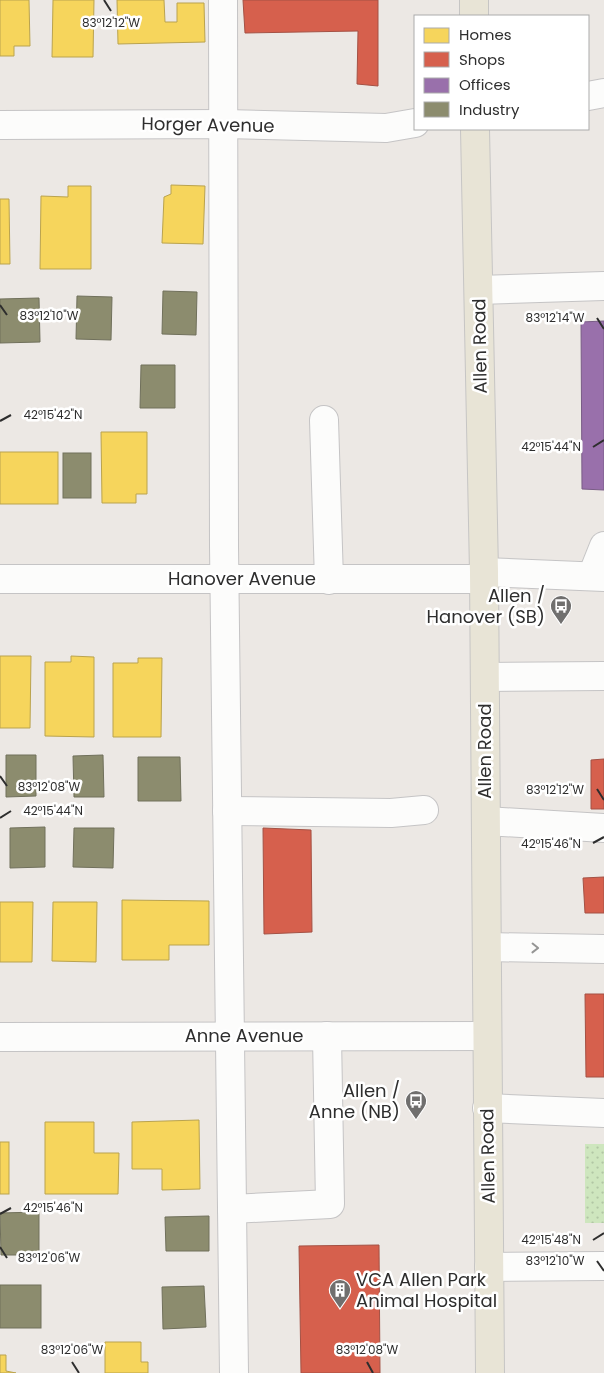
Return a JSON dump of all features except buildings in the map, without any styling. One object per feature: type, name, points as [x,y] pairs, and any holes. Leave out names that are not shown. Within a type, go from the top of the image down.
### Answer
[{"type":"main road","points":[[474,0],[474,15]]},
{"type":"main road","name":"Allen Road","points":[[475,130],[484,575],[490,1373]]},
{"type":"street","points":[[223,0],[224,579],[234,1373]]},
{"type":"street","points":[[589,96],[604,93]]},
{"type":"street","name":"Horger Avenue","points":[[0,125],[224,124],[386,128],[414,123]]},
{"type":"street","points":[[479,290],[604,286]]},
{"type":"street","points":[[324,420],[329,580]]},
{"type":"street","points":[[598,577],[604,546]]},
{"type":"street","name":"Hanover Avenue","points":[[0,579],[329,580],[484,575],[598,577]]},
{"type":"street","points":[[485,677],[604,676]]},
{"type":"street","points":[[227,812],[391,812],[424,810]]},
{"type":"street","points":[[486,821],[604,828]]},
{"type":"street","points":[[487,947],[604,949]]},
{"type":"street","points":[[232,1209],[330,1204],[327,1036]]},
{"type":"street","name":"Anne Avenue","points":[[0,1037],[487,1036]]},
{"type":"street","points":[[487,1108],[604,1113]]},
{"type":"street","points":[[489,1267],[604,1266]]},
{"type":"green space","points":[[585,1144],[604,1144],[604,1223],[585,1223]]},
{"type":"place","name":"Allen / Hanover (SB)","points":[[561,625]]},
{"type":"place","name":"Allen / Anne (NB)","points":[[416,1120]]},
{"type":"place","name":"VCA Allen Park Animal Hospital","points":[[340,1309]]}]
